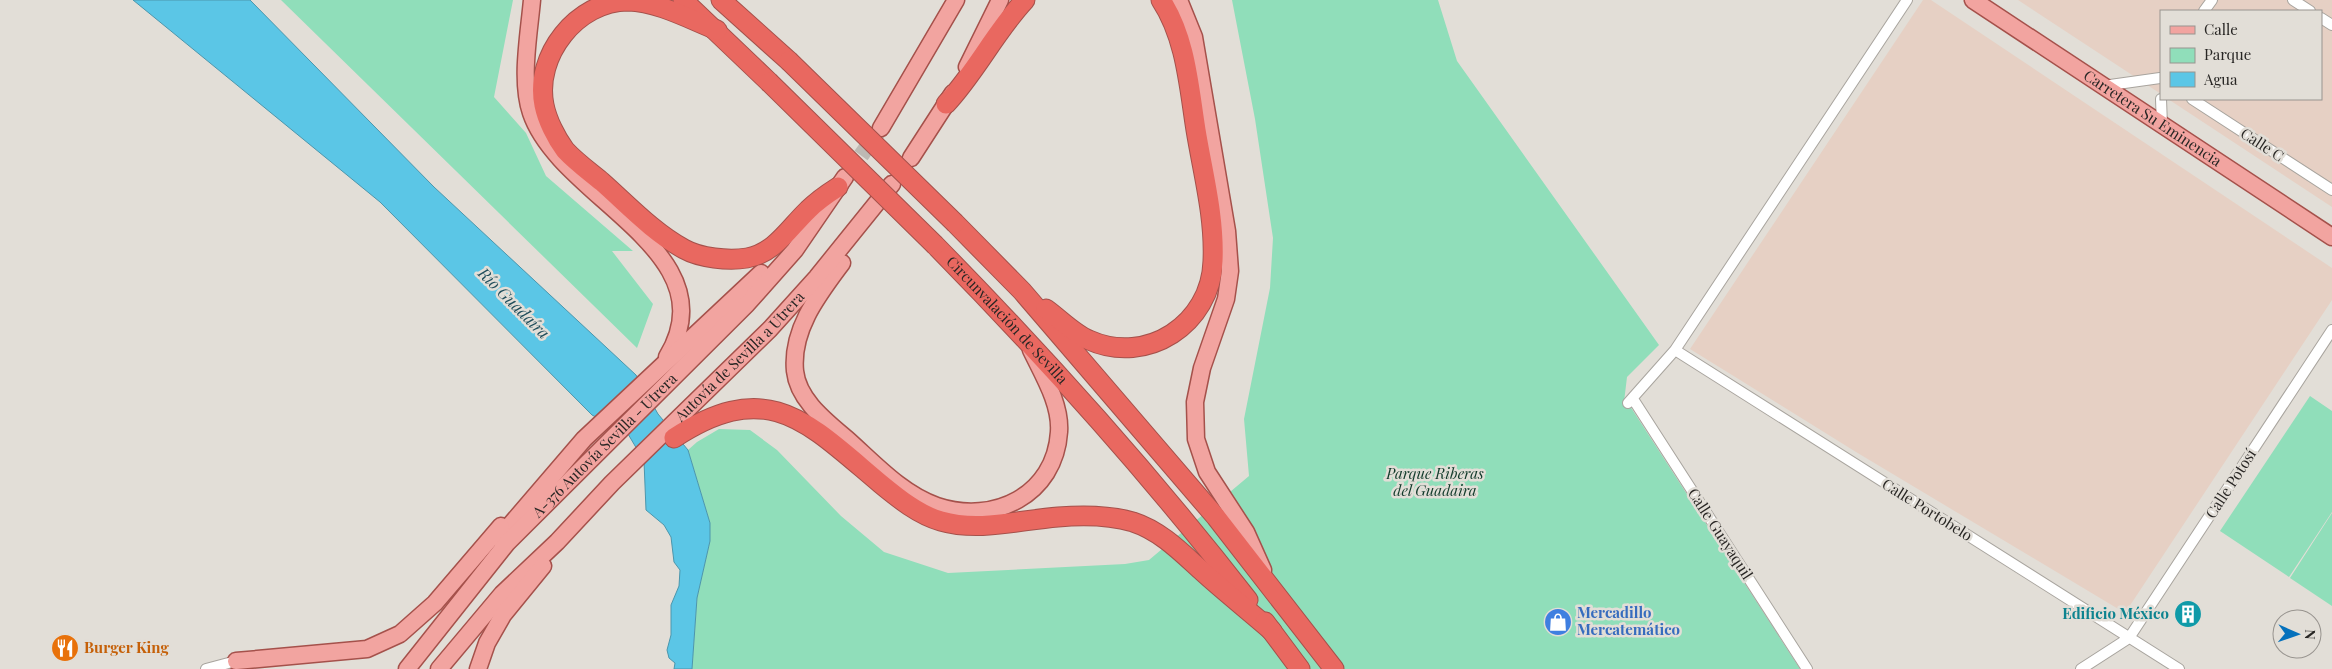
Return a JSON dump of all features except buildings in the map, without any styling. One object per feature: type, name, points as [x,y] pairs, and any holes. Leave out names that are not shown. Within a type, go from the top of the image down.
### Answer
[{"type":"highway","name":"Circunvalación de Sevilla","points":[[683,0],[717,30],[1024,335],[1133,457],[1272,631],[1300,669]]},
{"type":"highway","name":"Circunvalación de Sevilla","points":[[721,0],[790,61],[1022,291],[1216,517],[1334,669]]},
{"type":"highway","points":[[946,104],[968,78],[1000,31],[1025,0]]},
{"type":"highway","points":[[1022,291],[1088,340],[1105,346],[1131,348],[1147,346],[1166,339],[1184,326],[1199,309],[1208,289],[1213,263],[1212,225],[1182,45],[1171,15],[1161,0]]},
{"type":"highway","points":[[717,30],[653,4],[626,1],[598,8],[571,25],[551,50],[543,77],[544,105],[552,127],[565,149],[660,234],[686,250],[718,258],[746,258],[773,246],[792,230],[806,211],[842,182]]},
{"type":"highway","points":[[674,438],[690,419],[743,408],[766,408],[789,414],[811,427],[902,502],[941,521],[975,526],[1058,517],[1105,517],[1133,522],[1158,533],[1190,558],[1272,631]]},
{"type":"main road","points":[[532,0],[526,76],[531,113],[546,144],[570,172],[658,251],[673,274],[680,300],[681,328],[674,345],[667,372]]},
{"type":"main road","points":[[911,158],[946,104],[973,56],[1000,0]]},
{"type":"main road","points":[[973,56],[1010,0]]},
{"type":"main road","points":[[1179,0],[1194,36],[1227,231],[1230,271],[1226,299],[1202,368],[1195,402],[1196,439],[1207,472],[1246,532],[1268,582]]},
{"type":"main road","name":"Carretera Su Eminencia","points":[[1973,0],[2332,237]]},
{"type":"main road","points":[[881,128],[954,3]]},
{"type":"main road","points":[[244,661],[367,649],[400,634],[435,603],[504,523],[584,439],[667,372],[789,244],[811,229],[842,182]]},
{"type":"main road","name":"Autovía de Sevilla a Utrera","points":[[615,486],[690,419],[817,277],[892,184]]},
{"type":"main road","points":[[862,221],[861,236],[808,312],[797,338],[795,371],[803,394],[822,417],[904,488],[936,505],[968,513],[998,510],[1020,499],[1041,480],[1055,453],[1059,431],[1056,406],[1024,335]]},
{"type":"main road","name":"A-376 Autovía Sevilla - Utrera","points":[[407,669],[507,543],[597,451],[667,372]]},
{"type":"main road","points":[[439,669],[502,594],[615,486],[674,438]]},
{"type":"main road","points":[[424,646],[454,594],[550,476]]},
{"type":"main road","points":[[478,669],[487,643],[503,615],[535,577],[557,542]]},
{"type":"main road","points":[[244,661],[280,669]]},
{"type":"street","points":[[1675,350],[1907,0]]},
{"type":"street","points":[[2293,0],[2308,10]]},
{"type":"street","points":[[2103,86],[2160,78]]},
{"type":"street","points":[[2161,100],[2162,125]]},
{"type":"street","name":"Calle C","points":[[2194,100],[2332,190]]},
{"type":"street","name":"Calle Potosí","points":[[2130,638],[2332,330]]},
{"type":"street","name":"Calle Guayaquil","points":[[1675,350],[1631,401],[1807,669]]},
{"type":"street","name":"Calle Portobelo","points":[[1675,350],[2179,669]]},
{"type":"street","points":[[2081,669],[2130,638]]},
{"type":"street","points":[[206,669],[244,661]]},
{"type":"shaded area","points":[[1923,0],[1931,0],[2332,268],[2332,300],[2125,613],[1856,452],[1690,349]]},
{"type":"shaded area","points":[[2018,0],[2332,0],[2332,207],[2170,100],[2322,100],[2322,10],[2160,10],[2160,93]]},
{"type":"green space","points":[[281,0],[513,0],[494,97],[526,133],[546,176],[633,251],[612,251],[653,304],[637,348]]},
{"type":"green space","name":"Parque Riberas del Guadaira","points":[[1232,0],[1438,0],[1457,61],[1659,345],[1627,377],[1624,402],[1628,403],[1800,669],[692,669],[697,598],[710,541],[710,523],[688,450],[697,442],[719,429],[750,430],[777,450],[841,516],[884,552],[948,573],[1125,564],[1149,560],[1249,476],[1244,419],[1270,288],[1273,238],[1255,119]]},
{"type":"green space","points":[[2310,396],[2332,411],[2332,512],[2289,577],[2220,531]]},
{"type":"green space","points":[[2332,513],[2332,606],[2290,578]]},
{"type":"water","name":"Río Guadaíra","points":[[133,0],[250,0],[434,187],[636,375],[658,414],[688,450],[710,523],[710,541],[697,598],[692,669],[674,669],[675,663],[669,658],[667,650],[671,635],[671,605],[679,586],[680,570],[674,562],[671,537],[664,525],[646,510],[644,461],[628,434],[592,415],[380,202]]},
{"type":"tunnel","points":[[847,175],[878,132]]},
{"type":"place","name":"Edificio México","points":[[2188,614]]},
{"type":"place","name":"Mercadillo Mercatemático","points":[[1558,622]]},
{"type":"place","name":"Burger King","points":[[65,648]]}]
